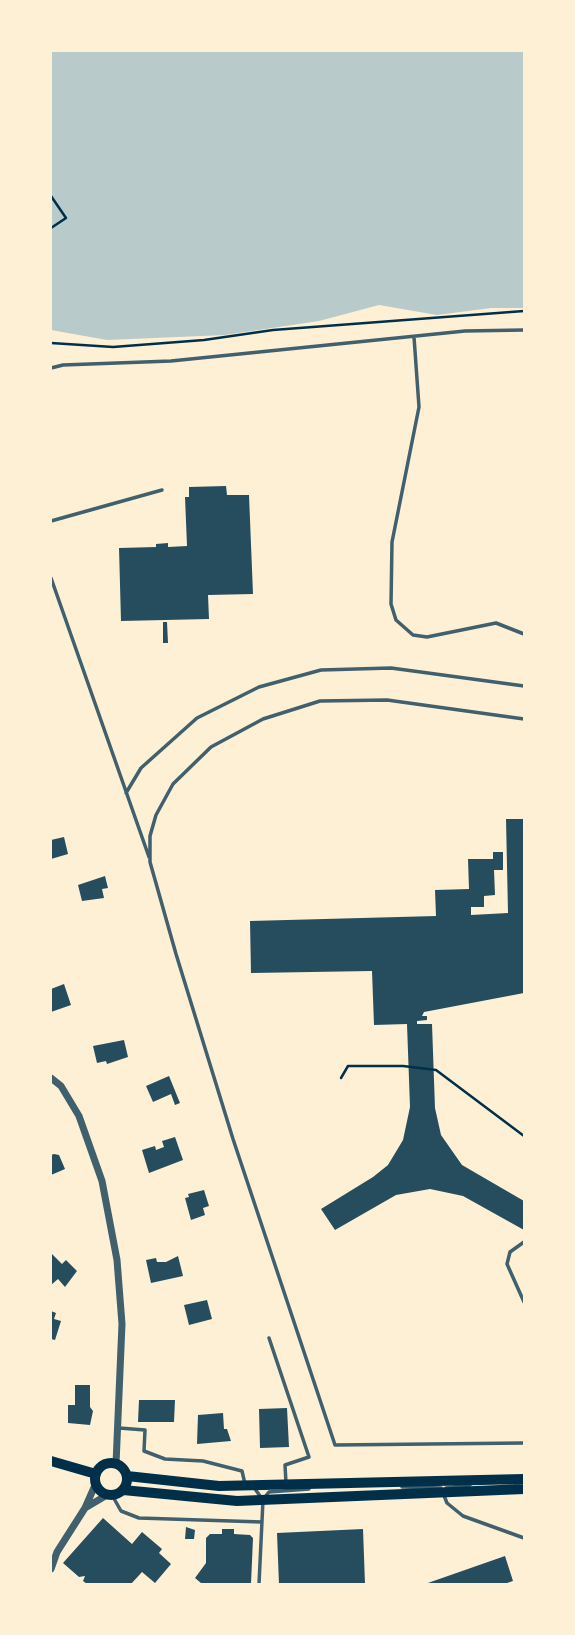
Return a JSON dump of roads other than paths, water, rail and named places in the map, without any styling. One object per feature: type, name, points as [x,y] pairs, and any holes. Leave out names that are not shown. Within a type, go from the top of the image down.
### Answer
[{"type":"main road","points":[[51,1461],[96,1478],[109,1495],[124,1490],[209,1500],[263,1500],[524,1489]]},
{"type":"main road","points":[[96,1478],[103,1466],[116,1464],[127,1476],[186,1485],[524,1479]]},
{"type":"main road","points":[[124,1490],[127,1476]]},
{"type":"street","points":[[51,1078],[61,1086],[79,1116],[102,1181],[117,1259],[122,1324],[116,1464]]},
{"type":"street","points":[[51,1569],[57,1552],[85,1508],[96,1478]]},
{"type":"street","points":[[85,1508],[109,1495]]},
{"type":"lane","points":[[51,368],[63,365],[171,361],[465,331],[524,330]]},
{"type":"lane","points":[[414,337],[419,407],[392,542],[391,604],[396,620],[413,635],[427,637],[496,623],[524,634]]},
{"type":"lane","points":[[51,521],[162,490]]},
{"type":"lane","points":[[51,578],[150,862],[233,1139],[335,1445],[524,1443]]},
{"type":"lane","points":[[126,793],[141,768],[197,718],[259,687],[321,670],[391,668],[524,686]]},
{"type":"lane","points":[[150,862],[150,836],[156,815],[173,785],[211,747],[263,719],[320,701],[387,700],[524,719]]},
{"type":"lane","points":[[524,1242],[510,1252],[507,1264],[524,1302]]},
{"type":"lane","points":[[269,1338],[309,1457],[285,1465],[286,1483]]},
{"type":"lane","points":[[118,1428],[145,1430],[144,1451],[165,1459],[203,1461],[242,1471],[245,1485],[259,1491],[263,1500],[259,1584]]},
{"type":"lane","points":[[444,1493],[449,1487],[493,1479]]},
{"type":"lane","points":[[388,1482],[407,1488],[437,1487],[444,1493],[447,1503],[463,1516],[524,1538]]},
{"type":"lane","points":[[263,1500],[270,1492],[300,1491],[321,1483]]},
{"type":"lane","points":[[109,1495],[121,1511],[139,1518],[262,1522]]}]
